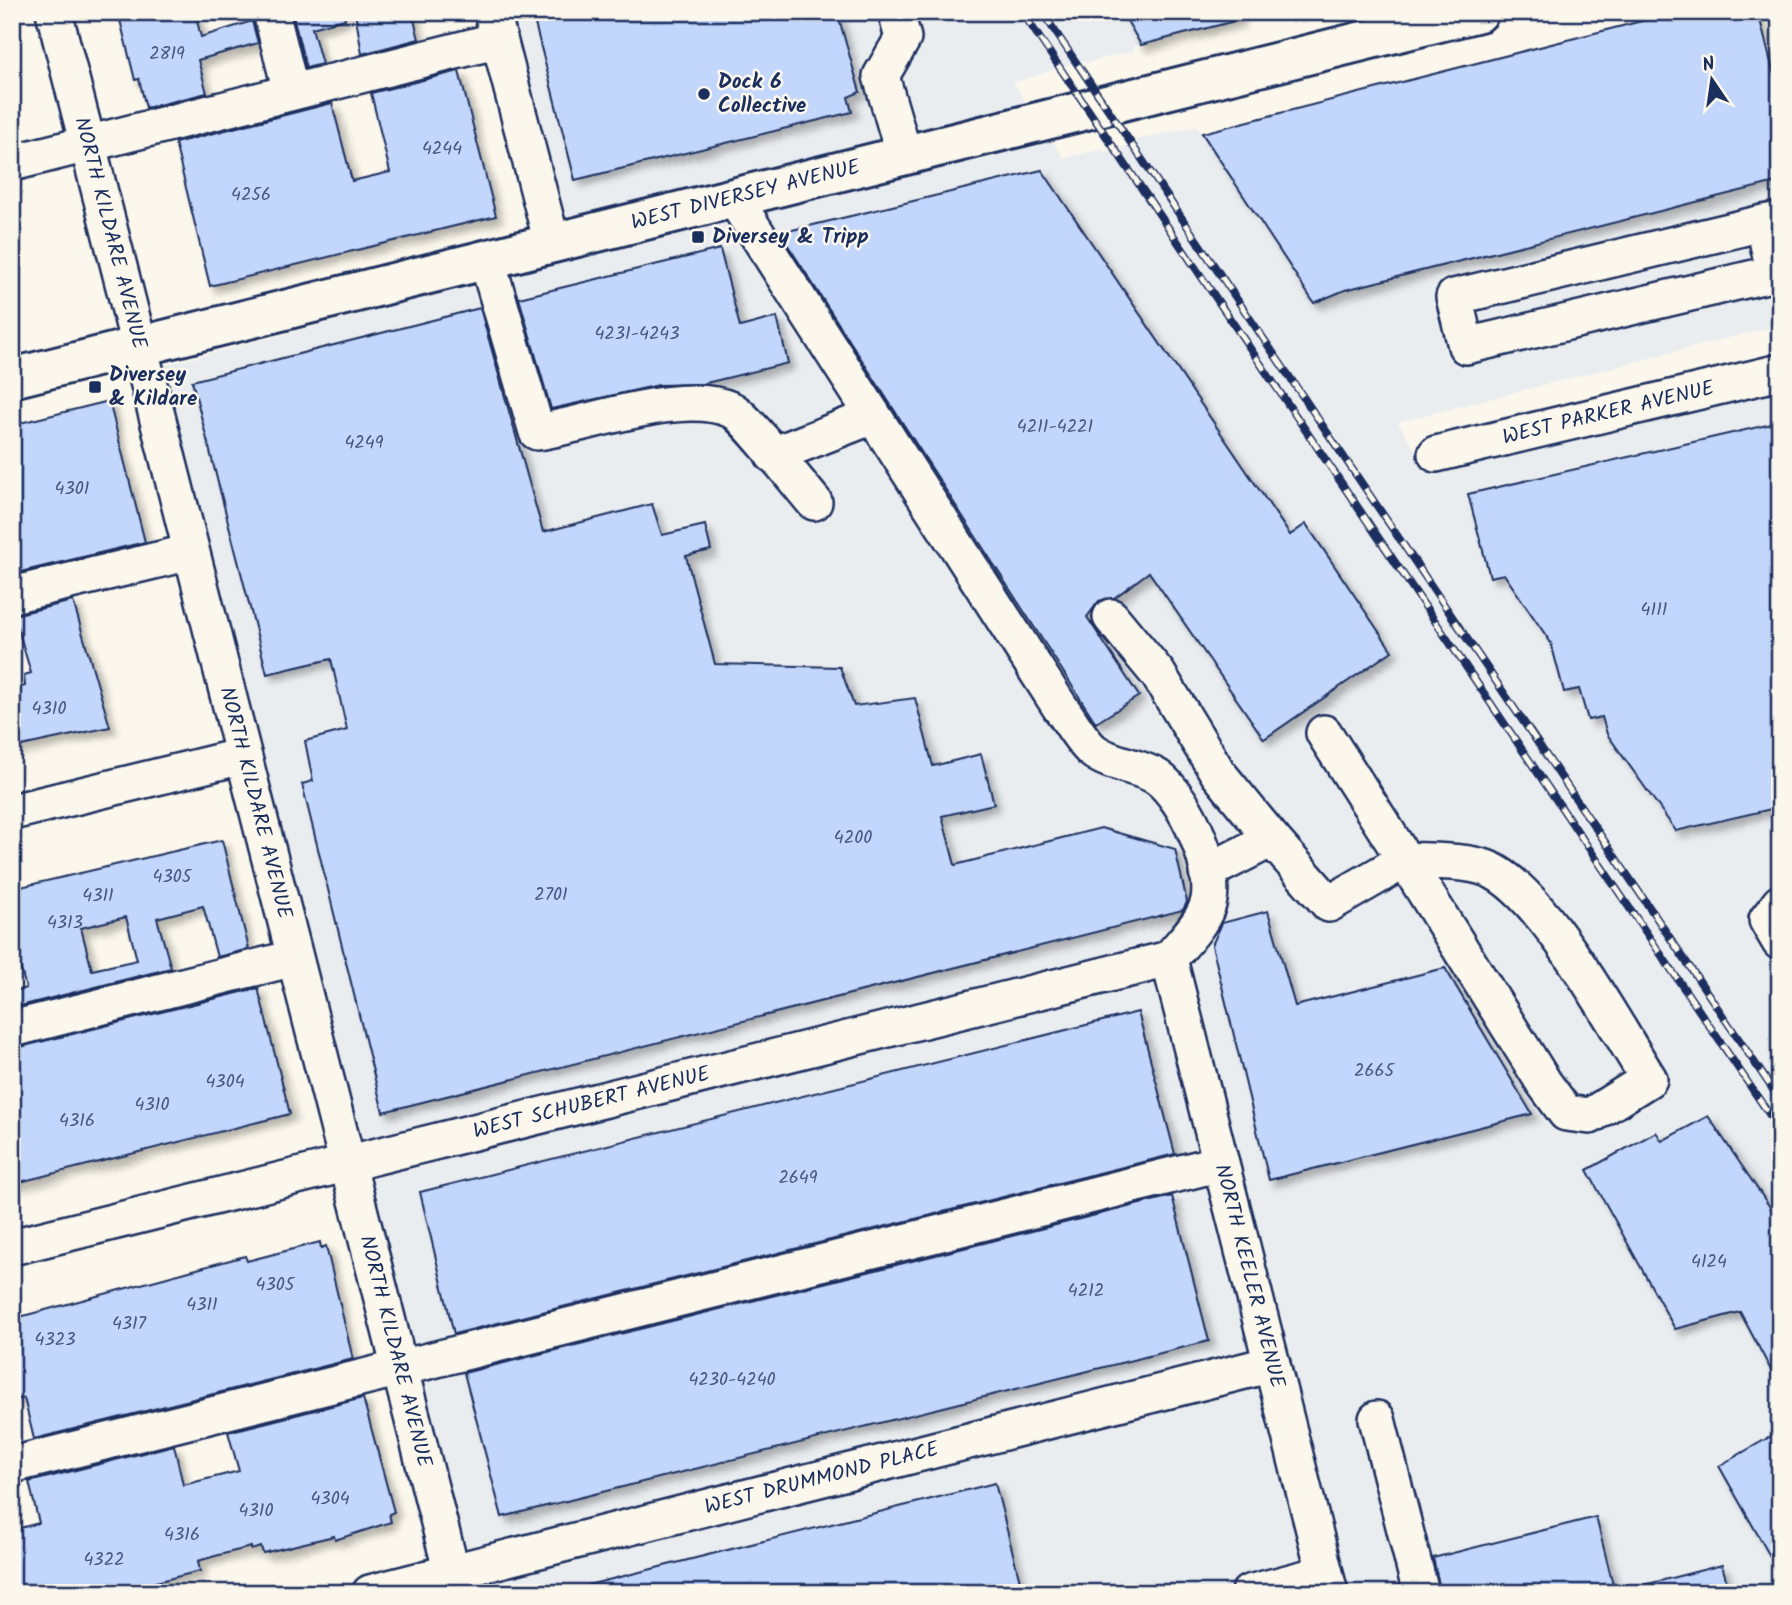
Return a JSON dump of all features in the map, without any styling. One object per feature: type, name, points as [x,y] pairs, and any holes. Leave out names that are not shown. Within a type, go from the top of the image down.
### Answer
[{"type":"main road","name":"WEST DIVERSEY AVENUE","points":[[12,378],[1479,12]]},
{"type":"street","name":"NORTH KILDARE AVENUE","points":[[54,12],[454,1582]]},
{"type":"street","points":[[271,12],[291,92]]},
{"type":"street","points":[[896,12],[903,38],[881,76],[904,155]]},
{"type":"street","points":[[12,163],[291,92],[496,26],[552,243]]},
{"type":"street","points":[[734,198],[1060,707],[1093,750],[1155,776],[1175,792],[1193,823],[1211,887],[1208,906],[1169,959]]},
{"type":"street","points":[[1771,222],[1774,272],[1466,346],[1454,297],[1771,222]]},
{"type":"street","points":[[487,260],[537,432],[683,401],[734,410],[814,502]]},
{"type":"street","name":"WEST PARKER AVENUE","points":[[1436,454],[1780,372]]},
{"type":"street","points":[[773,454],[873,416]]},
{"type":"street","points":[[12,595],[191,552]]},
{"type":"street","points":[[1111,617],[1158,674],[1218,774],[1329,904],[1405,860],[1485,867],[1509,880],[1542,913],[1649,1079],[1590,1116],[1566,1113],[1544,1083],[1405,860],[1324,733]]},
{"type":"street","points":[[12,812],[243,756]]},
{"type":"street","points":[[1207,872],[1272,839]]},
{"type":"street","points":[[1780,904],[1767,920],[1780,942]]},
{"type":"street","points":[[12,1029],[294,958]]},
{"type":"street","name":"NORTH KEELER AVENUE","points":[[1169,959],[1328,1583]]},
{"type":"street","name":"WEST SCHUBERT AVENUE","points":[[12,1247],[1169,959]]},
{"type":"street","points":[[12,1465],[1221,1163]]},
{"type":"street","name":"WEST DRUMMOND PLACE","points":[[370,1593],[454,1582],[1272,1364]]},
{"type":"street","points":[[1377,1419],[1421,1593]]},
{"type":"street","points":[[1249,1593],[1328,1583]]},
{"type":"shaded area","points":[[508,12],[1275,12],[1133,46],[1134,51],[1086,63],[1083,60],[1013,83],[1064,158],[1102,149],[1105,152],[1138,143],[1136,140],[1197,126],[1202,133],[1335,99],[1780,98],[1780,325],[1398,422],[1431,475],[1780,389],[1780,1593],[434,1593],[190,568],[139,372],[574,258]]},
{"type":"building","points":[[118,12],[195,12],[201,37],[252,21],[258,43],[198,60],[207,93],[146,108],[139,79],[135,80]]},
{"type":"building","points":[[292,12],[344,12],[345,19],[312,28],[322,64],[306,68]]},
{"type":"building","points":[[355,12],[412,12],[419,39],[362,54]]},
{"type":"building","name":"Dock 6 Collective","points":[[532,12],[837,12],[860,92],[848,97],[852,112],[575,180]]},
{"type":"building","points":[[1122,12],[1238,12],[1239,20],[1141,45]]},
{"type":"building","points":[[1677,12],[1758,12],[1780,98],[1780,181],[1345,290],[1314,303],[1202,133]]},
{"type":"building","points":[[459,71],[496,216],[210,286],[175,143],[332,103],[352,181],[390,172],[371,93]]},
{"type":"building","points":[[1042,170],[1290,535],[1306,524],[1392,651],[1264,739],[1149,572],[1114,598],[1099,601],[1087,617],[1139,696],[1096,723],[780,233]]},
{"type":"building","points":[[720,249],[740,327],[777,317],[788,363],[702,384],[659,385],[551,409],[519,298]]},
{"type":"building","points":[[480,308],[543,532],[652,504],[662,535],[705,525],[711,550],[686,556],[715,664],[840,667],[854,706],[915,698],[933,766],[981,754],[994,804],[942,816],[955,865],[1101,828],[1175,849],[1187,902],[1183,910],[383,1112],[302,784],[313,781],[305,741],[347,730],[331,659],[267,674],[192,381]]},
{"type":"building","points":[[109,401],[145,542],[12,574],[12,425]]},
{"type":"building","points":[[1780,422],[1780,807],[1676,831],[1607,734],[1602,717],[1588,720],[1579,689],[1564,692],[1551,643],[1504,574],[1490,577],[1468,494]]},
{"type":"building","points":[[73,601],[110,727],[12,748],[12,689],[25,686],[24,675],[31,673],[14,615]]},
{"type":"building","points":[[222,840],[249,949],[217,957],[203,906],[157,918],[171,968],[12,1008],[12,992],[26,988],[12,936],[12,889]],"holes":[[[126,917],[137,960],[92,970],[81,928]]]},
{"type":"building","points":[[1268,911],[1295,1006],[1445,968],[1532,1114],[1269,1180],[1212,945],[1222,923]]},
{"type":"building","points":[[258,988],[290,1114],[12,1184],[12,1049]]},
{"type":"building","points":[[1138,1012],[1175,1154],[454,1334],[420,1192]]},
{"type":"building","points":[[1708,1116],[1780,1222],[1780,1387],[1740,1312],[1675,1329],[1587,1170],[1656,1132],[1662,1141]]},
{"type":"building","points":[[1172,1196],[1209,1341],[502,1517],[464,1373]]},
{"type":"building","points":[[320,1242],[321,1248],[326,1246],[353,1359],[34,1439],[24,1398],[16,1400],[12,1385],[12,1319],[245,1256],[247,1261]]},
{"type":"building","points":[[363,1398],[394,1512],[389,1514],[391,1522],[335,1540],[334,1536],[263,1553],[261,1547],[251,1550],[251,1547],[219,1555],[198,1561],[200,1571],[112,1593],[12,1593],[12,1530],[39,1523],[29,1482],[174,1445],[183,1485],[239,1471],[228,1432]]},
{"type":"building","points":[[1780,1431],[1780,1574],[1719,1466]]},
{"type":"building","points":[[995,1483],[1023,1593],[589,1593],[588,1585]]},
{"type":"building","points":[[1596,1517],[1615,1593],[1441,1593],[1433,1558]]},
{"type":"building","points":[[1722,1565],[1730,1593],[1645,1593],[1644,1585]]},
{"type":"railway","points":[[1022,12],[1780,1130]]},
{"type":"railway","points":[[1042,12],[1780,1100]]},
{"type":"place","name":"Dock 6 Collective","points":[[704,94]]},
{"type":"place","name":"Diversey & Tripp","points":[[698,237]]},
{"type":"place","name":"Diversey & Kildare","points":[[95,387]]}]
